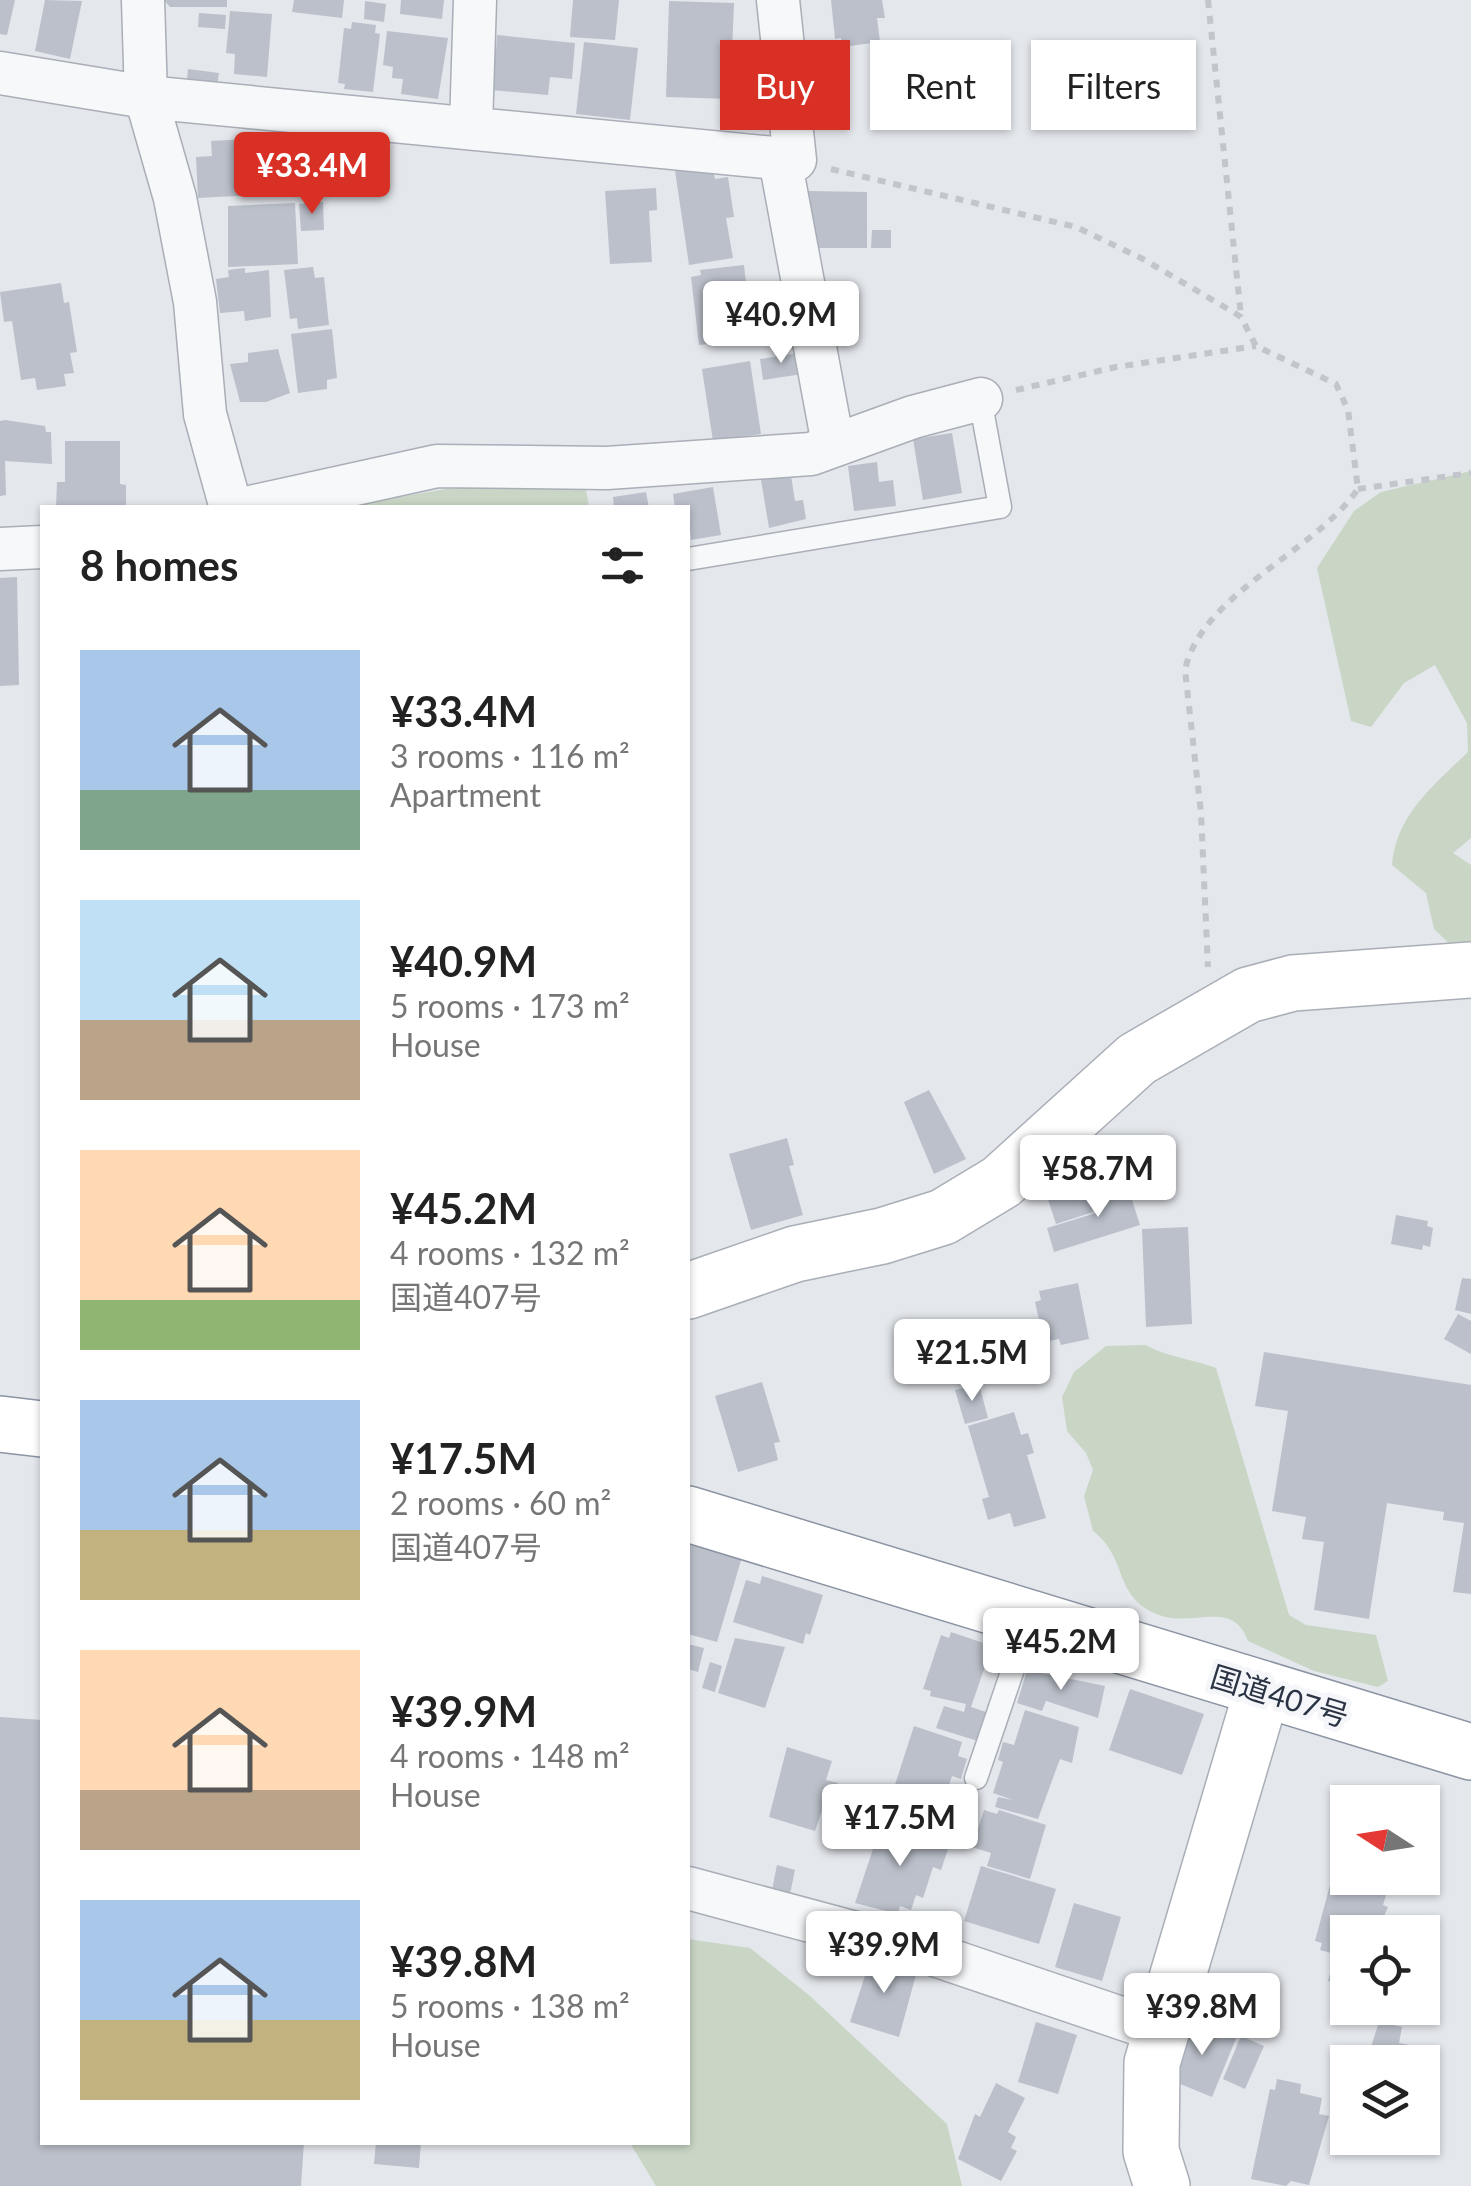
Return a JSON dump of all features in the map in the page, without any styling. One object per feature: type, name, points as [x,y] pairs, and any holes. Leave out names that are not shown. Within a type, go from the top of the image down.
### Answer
[{"type":"main road","points":[[690,1290],[795,1254],[882,1236],[943,1217],[1000,1182],[1138,1059],[1210,1013],[1248,995],[1293,983],[1471,970]]},
{"type":"main road","points":[[0,1424],[40,1429]]},
{"type":"main road","name":"国道407号","points":[[690,1507],[1262,1691],[1471,1752]]},
{"type":"main road","points":[[1162,2186],[1151,2150],[1150,2091],[1159,2031],[1262,1691]]},
{"type":"street","points":[[143,0],[146,97],[175,198],[195,302],[206,414],[230,505]]},
{"type":"street","points":[[471,126],[474,0]]},
{"type":"street","points":[[778,0],[788,160],[832,444]]},
{"type":"street","points":[[0,73],[146,97],[788,160]]},
{"type":"street","points":[[260,505],[437,466],[607,468],[811,454],[832,444],[981,399]]},
{"type":"street","points":[[0,549],[40,547]]},
{"type":"street","points":[[690,1889],[926,1952],[1159,2031]]},
{"type":"lane","points":[[690,559],[1000,506],[981,399]]},
{"type":"lane","points":[[976,1778],[1031,1616]]},
{"type":"path","points":[[1208,0],[1241,318],[1256,346]]},
{"type":"path","points":[[788,160],[1076,227],[1143,259],[1241,318]]},
{"type":"path","points":[[981,399],[1116,367],[1256,346],[1336,384],[1348,410],[1358,489],[1338,518],[1258,579],[1201,632],[1189,652],[1186,670],[1201,813],[1210,1013]]},
{"type":"path","points":[[1358,489],[1471,473]]},
{"type":"green space","points":[[1471,471],[1471,838],[1453,853],[1471,865],[1471,948],[1455,949],[1434,929],[1426,893],[1392,865],[1401,831],[1418,802],[1468,752],[1467,723],[1435,665],[1404,683],[1371,727],[1351,721],[1317,568],[1354,511],[1381,492]]},
{"type":"green space","points":[[584,478],[589,505],[353,505],[446,489]]},
{"type":"green space","points":[[1145,1345],[1216,1368],[1289,1615],[1306,1625],[1376,1635],[1388,1681],[1378,1687],[1314,1671],[1248,1641],[1232,1621],[1222,1617],[1185,1619],[1159,1615],[1134,1598],[1112,1553],[1093,1531],[1084,1496],[1093,1470],[1086,1453],[1067,1431],[1062,1397],[1074,1372],[1106,1346]]},
{"type":"green space","points":[[690,1939],[750,1948],[810,1996],[947,2124],[962,2186],[656,2186],[631,2145],[690,2145]]},
{"type":"building","points":[[0,0],[15,0],[7,35],[0,34]]},
{"type":"building","points":[[45,0],[82,1],[70,59],[35,51]]},
{"type":"building","points":[[164,0],[227,0],[227,7],[170,7]]},
{"type":"building","points":[[294,0],[344,0],[342,18],[292,12]]},
{"type":"building","points":[[401,0],[444,0],[442,19],[400,14]]},
{"type":"building","points":[[573,0],[619,0],[615,40],[570,37]]},
{"type":"building","points":[[831,0],[882,0],[885,18],[877,18],[880,40],[850,46],[850,40],[835,39]]},
{"type":"building","points":[[365,1],[386,4],[384,22],[364,19]]},
{"type":"building","points":[[669,1],[734,3],[732,40],[720,40],[720,99],[666,97]]},
{"type":"building","points":[[230,11],[272,14],[267,77],[234,74],[235,54],[226,53]]},
{"type":"building","points":[[199,13],[226,15],[225,29],[198,27]]},
{"type":"building","points":[[352,22],[376,25],[375,33],[380,34],[373,92],[344,89],[345,84],[338,83],[344,28],[351,29]]},
{"type":"building","points":[[387,31],[448,38],[438,99],[401,94],[403,79],[392,78],[393,67],[383,65]]},
{"type":"building","points":[[497,35],[575,43],[572,79],[550,77],[548,95],[491,90],[492,51],[496,51]]},
{"type":"building","points":[[584,42],[638,48],[630,120],[576,114]]},
{"type":"building","points":[[188,69],[219,73],[217,86],[187,81]]},
{"type":"building","points":[[264,138],[266,176],[253,176],[254,195],[198,198],[196,157],[212,156],[211,141]]},
{"type":"building","points":[[674,164],[713,171],[715,179],[728,177],[734,217],[726,218],[733,258],[689,265]]},
{"type":"building","points":[[656,188],[657,210],[649,211],[652,262],[610,264],[605,191]]},
{"type":"building","points":[[809,191],[867,192],[867,248],[808,248]]},
{"type":"building","points":[[323,202],[324,230],[301,231],[299,204]]},
{"type":"building","points":[[295,203],[298,264],[228,267],[228,206]]},
{"type":"building","points":[[872,230],[891,230],[891,248],[871,248]]},
{"type":"building","points":[[744,265],[752,339],[699,345],[691,277],[701,275],[700,270]]},
{"type":"building","points":[[313,267],[315,278],[324,277],[329,325],[298,329],[297,318],[290,319],[284,270]]},
{"type":"building","points":[[245,268],[245,273],[269,270],[271,317],[245,321],[244,311],[220,313],[216,279],[229,277],[228,270]]},
{"type":"building","points":[[61,283],[64,303],[69,302],[77,352],[70,353],[74,373],[64,374],[66,386],[37,390],[35,378],[21,380],[12,321],[4,322],[0,292]]},
{"type":"building","points":[[332,329],[337,378],[327,380],[327,389],[298,393],[291,334]]},
{"type":"building","points":[[278,349],[290,393],[266,402],[240,402],[230,364],[248,362],[248,353]]},
{"type":"building","points":[[799,353],[802,374],[763,380],[760,359]]},
{"type":"building","points":[[750,361],[761,434],[713,441],[702,369]]},
{"type":"building","points":[[0,421],[45,426],[46,432],[51,432],[52,464],[5,461],[6,495],[0,496]]},
{"type":"building","points":[[952,433],[962,493],[923,500],[913,439]]},
{"type":"building","points":[[65,441],[120,441],[120,484],[126,485],[126,505],[56,505],[57,482],[65,482]]},
{"type":"building","points":[[877,462],[879,482],[893,480],[896,506],[854,511],[848,466]]},
{"type":"building","points":[[789,463],[795,501],[803,500],[806,519],[769,528],[759,468]]},
{"type":"building","points":[[713,487],[721,535],[691,540],[690,505],[675,505],[673,494]]},
{"type":"building","points":[[646,492],[648,505],[614,505],[613,497]]},
{"type":"building","points":[[17,577],[19,685],[0,686],[0,578]]},
{"type":"building","points":[[929,1090],[966,1159],[934,1174],[904,1102]]},
{"type":"building","points":[[787,1138],[794,1165],[789,1166],[803,1215],[751,1230],[729,1154]]},
{"type":"building","points":[[1072,1161],[1073,1165],[1079,1164],[1093,1212],[1056,1224],[1042,1181],[1047,1179],[1044,1170]]},
{"type":"building","points":[[1127,1184],[1140,1225],[1054,1252],[1047,1228],[1096,1213],[1093,1201],[1102,1197],[1101,1192]]},
{"type":"building","points":[[1396,1215],[1428,1221],[1427,1226],[1433,1228],[1430,1247],[1423,1245],[1422,1250],[1391,1244]]},
{"type":"building","points":[[1188,1227],[1192,1324],[1146,1327],[1142,1229]]},
{"type":"building","points":[[1462,1278],[1471,1279],[1471,1314],[1455,1310]]},
{"type":"building","points":[[1078,1283],[1089,1339],[1061,1345],[1059,1339],[1044,1342],[1035,1302],[1041,1300],[1039,1291]]},
{"type":"building","points":[[1458,1314],[1471,1321],[1471,1354],[1444,1339]]},
{"type":"building","points":[[1264,1352],[1471,1385],[1471,1594],[1453,1592],[1464,1523],[1443,1520],[1444,1512],[1387,1503],[1369,1619],[1314,1610],[1324,1542],[1302,1539],[1306,1517],[1272,1511],[1288,1411],[1255,1406]]},
{"type":"building","points":[[762,1382],[780,1442],[774,1443],[778,1460],[738,1472],[715,1396]]},
{"type":"building","points":[[979,1384],[988,1418],[965,1424],[955,1390]]},
{"type":"building","points":[[1014,1412],[1021,1435],[1028,1433],[1034,1453],[1027,1455],[1046,1518],[1014,1527],[1010,1513],[988,1520],[982,1499],[989,1497],[968,1426]]},
{"type":"building","points":[[690,1543],[742,1557],[717,1642],[690,1635]]},
{"type":"building","points":[[762,1576],[823,1595],[810,1635],[806,1633],[803,1644],[733,1622],[746,1580],[760,1584]]},
{"type":"building","points":[[951,1632],[992,1646],[971,1707],[989,1713],[981,1742],[936,1728],[944,1706],[964,1712],[966,1704],[930,1696],[931,1691],[923,1689],[941,1635],[949,1638]]},
{"type":"building","points":[[735,1638],[785,1647],[765,1708],[718,1693]]},
{"type":"building","points":[[690,1644],[704,1648],[698,1672],[690,1670]]},
{"type":"building","points":[[710,1662],[722,1666],[715,1692],[702,1688]]},
{"type":"building","points":[[1027,1670],[1105,1686],[1098,1718],[1046,1701],[1042,1711],[1017,1703]]},
{"type":"building","points":[[1130,1689],[1204,1714],[1182,1775],[1109,1750]]},
{"type":"building","points":[[1025,1710],[1079,1727],[1072,1763],[1060,1759],[1038,1819],[995,1807],[998,1797],[1013,1800],[993,1793],[1003,1762],[998,1760],[1003,1742],[1014,1745]]},
{"type":"building","points":[[0,1717],[40,1720],[40,2145],[304,2145],[301,2186],[0,2186]]},
{"type":"building","points":[[914,1726],[962,1742],[958,1756],[967,1759],[961,1779],[952,1776],[941,1810],[892,1794]]},
{"type":"building","points":[[787,1747],[832,1761],[826,1780],[838,1783],[833,1798],[827,1796],[815,1831],[769,1817]]},
{"type":"building","points":[[984,1810],[997,1814],[999,1810],[1046,1825],[1030,1879],[987,1866],[991,1853],[972,1847]]},
{"type":"building","points":[[893,1824],[950,1843],[941,1870],[933,1867],[923,1898],[916,1895],[911,1910],[900,1906],[898,1914],[855,1903],[877,1837],[887,1841]]},
{"type":"building","points":[[777,1865],[795,1870],[789,1899],[771,1895]]},
{"type":"building","points":[[981,1866],[1056,1889],[1039,1944],[964,1921]]},
{"type":"building","points":[[1330,1885],[1330,1895],[1386,1895],[1384,1915],[1330,1915],[1330,1953],[1320,1950],[1322,1943],[1315,1941]]},
{"type":"building","points":[[1074,1903],[1121,1917],[1102,1981],[1055,1967]]},
{"type":"building","points":[[872,1954],[917,1971],[899,2037],[850,2022]]},
{"type":"building","points":[[1193,2018],[1237,2036],[1212,2097],[1168,2079]]},
{"type":"building","points":[[1036,2022],[1077,2035],[1058,2094],[1018,2082]]},
{"type":"building","points":[[1378,2025],[1393,2025],[1402,2027],[1399,2043],[1409,2045],[1372,2045]]},
{"type":"building","points":[[1241,2036],[1264,2046],[1245,2089],[1223,2079]]},
{"type":"building","points":[[1277,2079],[1301,2084],[1300,2093],[1322,2098],[1319,2114],[1329,2116],[1309,2185],[1291,2181],[1286,2186],[1251,2179],[1270,2089],[1275,2090]]},
{"type":"building","points":[[996,2083],[1025,2098],[1008,2132],[1016,2137],[1011,2148],[1017,2151],[1001,2181],[958,2159],[975,2114],[980,2117]]},
{"type":"building","points":[[376,2145],[421,2145],[419,2168],[374,2164]]}]
